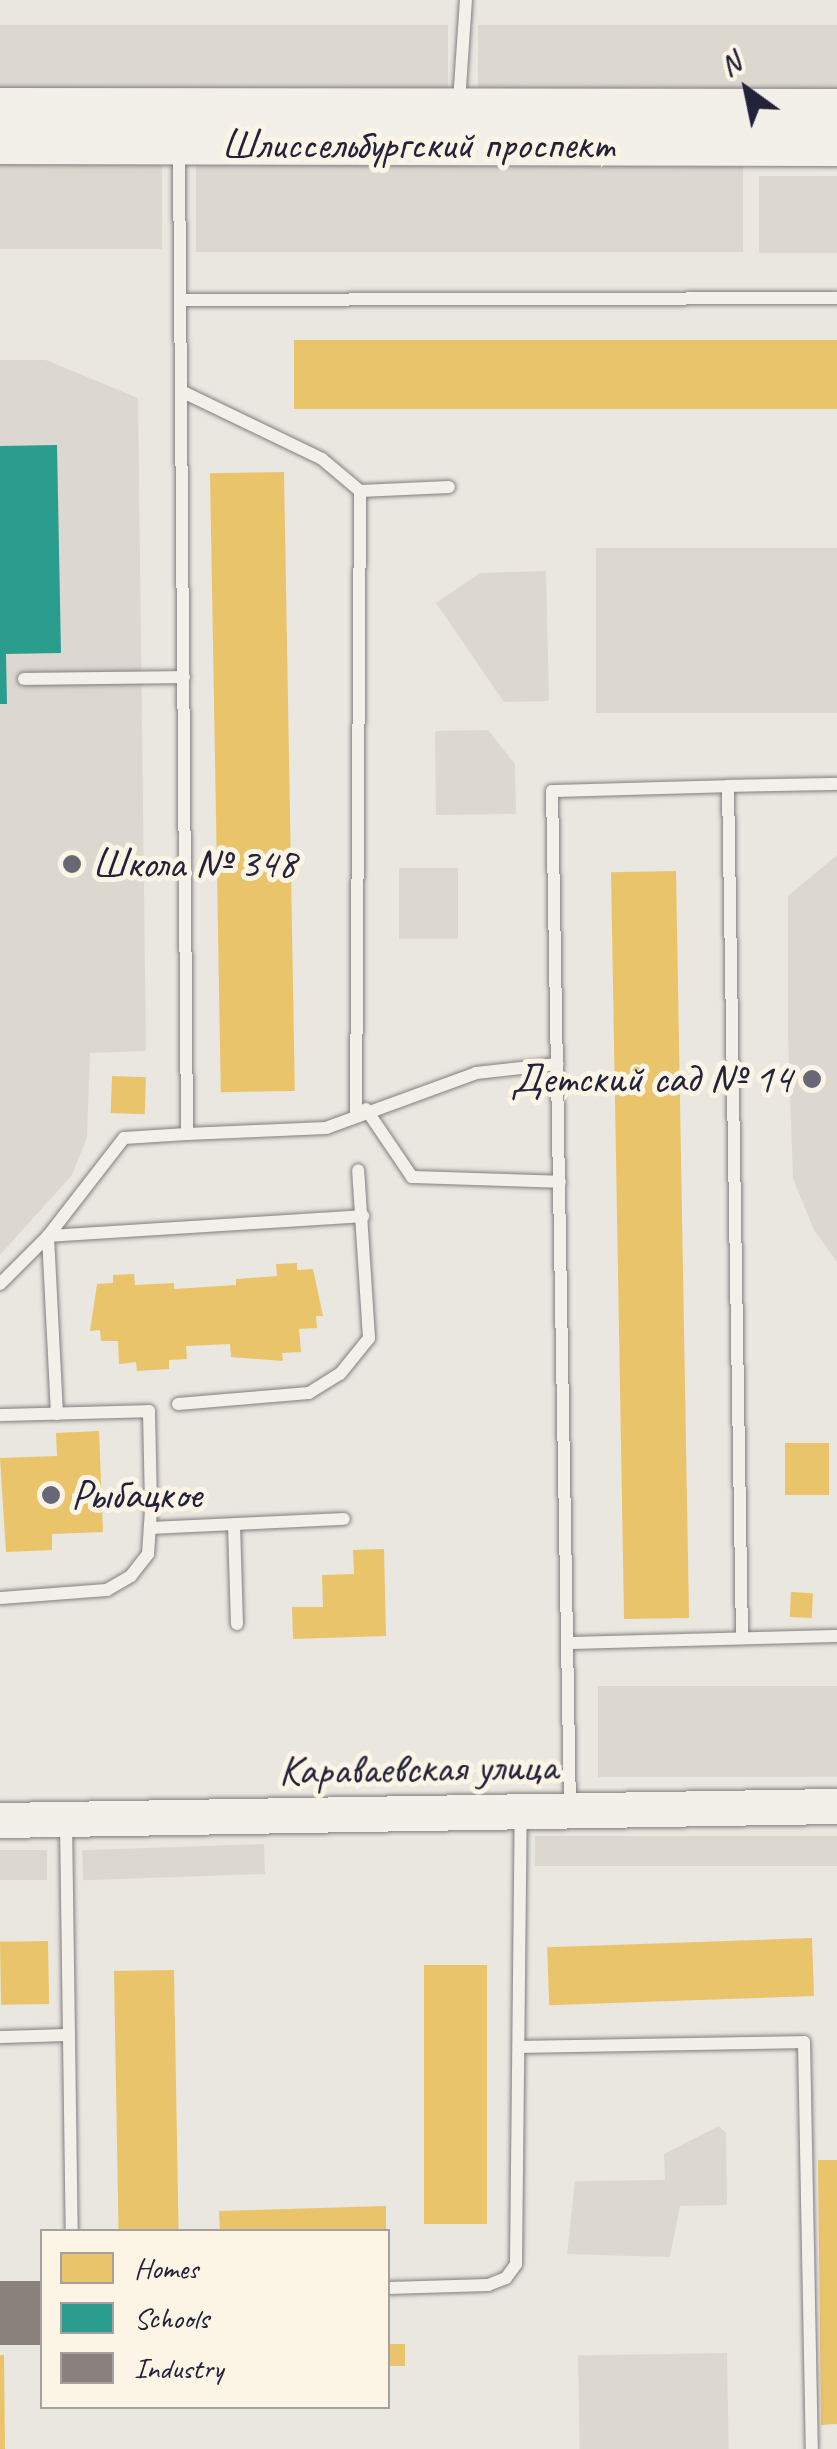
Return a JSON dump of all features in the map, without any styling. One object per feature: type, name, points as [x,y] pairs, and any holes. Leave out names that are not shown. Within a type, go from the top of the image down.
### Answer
[{"type":"main road","name":"Шлиссельбургский проспект","points":[[0,108],[179,126],[458,127],[837,146]]},
{"type":"main road","name":"Шлиссельбургский проспект","points":[[458,127],[837,110]]},
{"type":"main road","name":"Шлиссельбургский проспект","points":[[0,144],[179,126]]},
{"type":"street","name":"Караваевская улица","points":[[0,1820],[837,1806]]},
{"type":"lane","points":[[458,127],[466,0]]},
{"type":"lane","points":[[179,126],[187,1134]]},
{"type":"lane","points":[[181,300],[837,298]]},
{"type":"lane","points":[[181,391],[322,459],[360,490],[448,488]]},
{"type":"lane","points":[[360,490],[360,1112],[412,1177],[560,1182]]},
{"type":"lane","points":[[24,679],[184,677]]},
{"type":"lane","points":[[570,1811],[552,791],[837,784]]},
{"type":"lane","points":[[728,786],[742,1638]]},
{"type":"lane","points":[[0,1284],[48,1236],[124,1138],[326,1128],[360,1112],[476,1074],[558,1064]]},
{"type":"lane","points":[[178,1404],[309,1393],[340,1374],[369,1338],[358,1170]]},
{"type":"lane","points":[[48,1236],[363,1216]]},
{"type":"lane","points":[[48,1236],[58,1414]]},
{"type":"lane","points":[[0,1416],[149,1411],[151,1528],[148,1554],[131,1576],[107,1590],[0,1598]]},
{"type":"lane","points":[[151,1528],[344,1519]]},
{"type":"lane","points":[[234,1524],[238,1624]]},
{"type":"lane","points":[[567,1643],[837,1636]]},
{"type":"lane","points":[[390,2288],[488,2285],[506,2278],[516,2264],[522,2047],[521,1812]]},
{"type":"lane","points":[[66,1819],[72,2229]]},
{"type":"lane","points":[[0,2037],[69,2036]]},
{"type":"lane","points":[[522,2047],[804,2042],[812,2449]]},
{"type":"shaded area","points":[[0,25],[448,25],[448,88],[0,88]]},
{"type":"shaded area","points":[[478,25],[837,25],[837,88],[478,88]]},
{"type":"shaded area","points":[[0,165],[162,165],[162,249],[0,249]]},
{"type":"shaded area","points":[[196,165],[743,165],[743,252],[196,252]]},
{"type":"shaded area","points":[[759,176],[837,176],[837,253],[759,253]]},
{"type":"shaded area","name":"Школа № 348","points":[[0,360],[46,360],[138,398],[146,1051],[90,1053],[87,1137],[72,1175],[0,1255]]},
{"type":"shaded area","points":[[596,548],[837,548],[837,713],[596,713]]},
{"type":"shaded area","points":[[546,571],[549,701],[504,702],[436,603],[480,573]]},
{"type":"shaded area","points":[[488,730],[515,764],[516,814],[436,815],[435,731]]},
{"type":"shaded area","points":[[0,852],[110,854],[107,1039],[0,1037]]},
{"type":"shaded area","name":"Детский сад № 14","points":[[837,855],[837,1262],[814,1230],[793,1179],[788,896]]},
{"type":"shaded area","points":[[399,868],[458,868],[458,939],[399,939]]},
{"type":"shaded area","points":[[598,1686],[837,1686],[837,1777],[598,1777]]},
{"type":"shaded area","points":[[535,1836],[837,1836],[837,1866],[535,1866]]},
{"type":"shaded area","points":[[264,1844],[265,1874],[83,1880],[82,1850]]},
{"type":"shaded area","points":[[0,1850],[47,1850],[47,1880],[0,1880]]},
{"type":"shaded area","points":[[719,2126],[726,2133],[727,2205],[680,2206],[670,2257],[567,2254],[575,2181],[665,2180],[664,2154]]},
{"type":"shaded area","points":[[727,2353],[729,2449],[580,2449],[578,2356]]},
{"type":"building: Homes","points":[[294,340],[837,340],[837,409],[294,409]]},
{"type":"building: Homes","points":[[284,472],[295,1091],[221,1092],[210,473]]},
{"type":"building: Homes","points":[[676,871],[689,1618],[624,1619],[611,872]]},
{"type":"building: Homes","points":[[112,1076],[146,1077],[145,1114],[111,1113]]},
{"type":"building: Homes","points":[[297,1263],[297,1270],[313,1269],[323,1316],[316,1316],[317,1328],[299,1329],[301,1352],[282,1353],[283,1361],[231,1357],[230,1344],[186,1346],[187,1359],[169,1360],[169,1369],[137,1371],[136,1362],[119,1364],[118,1341],[101,1341],[100,1330],[90,1331],[97,1284],[113,1283],[113,1275],[134,1274],[135,1285],[174,1283],[174,1289],[236,1285],[236,1279],[277,1276],[276,1264]]},
{"type":"building: Homes","name":"Рыбацкое","points":[[99,1431],[103,1532],[52,1534],[52,1550],[6,1552],[0,1458],[57,1456],[56,1433]]},
{"type":"building: Homes","points":[[785,1443],[829,1443],[829,1495],[785,1495]]},
{"type":"building: Homes","points":[[384,1549],[386,1636],[293,1639],[292,1607],[323,1607],[322,1575],[354,1574],[353,1550]]},
{"type":"building: Homes","points":[[791,1592],[813,1593],[812,1618],[790,1617]]},
{"type":"building: Homes","points":[[812,1938],[814,1996],[549,2005],[547,1947]]},
{"type":"building: Homes","points":[[48,1941],[49,2004],[1,2005],[0,1942]]},
{"type":"building: Homes","points":[[424,1965],[487,1965],[487,2224],[424,2224]]},
{"type":"building: Homes","points":[[174,1970],[179,2229],[119,2229],[114,1971]]},
{"type":"building: Homes","points":[[818,2160],[837,2160],[837,2424],[821,2425]]},
{"type":"building: Homes","points":[[386,2206],[386,2229],[220,2229],[219,2211]]},
{"type":"building: Homes","points":[[390,2344],[405,2344],[405,2366],[390,2366]]},
{"type":"building: Homes","points":[[0,2355],[4,2355],[5,2449],[0,2449]]},
{"type":"building: Schools","points":[[57,445],[61,653],[6,654],[7,704],[0,704],[0,446]]},
{"type":"building: Industry","points":[[0,2281],[40,2281],[40,2345],[0,2345]]},
{"type":"place","name":"Школа № 348","points":[[72,864]]},
{"type":"place","name":"Детский сад № 14","points":[[812,1079]]},
{"type":"place","name":"Рыбацкое","points":[[51,1495]]}]
